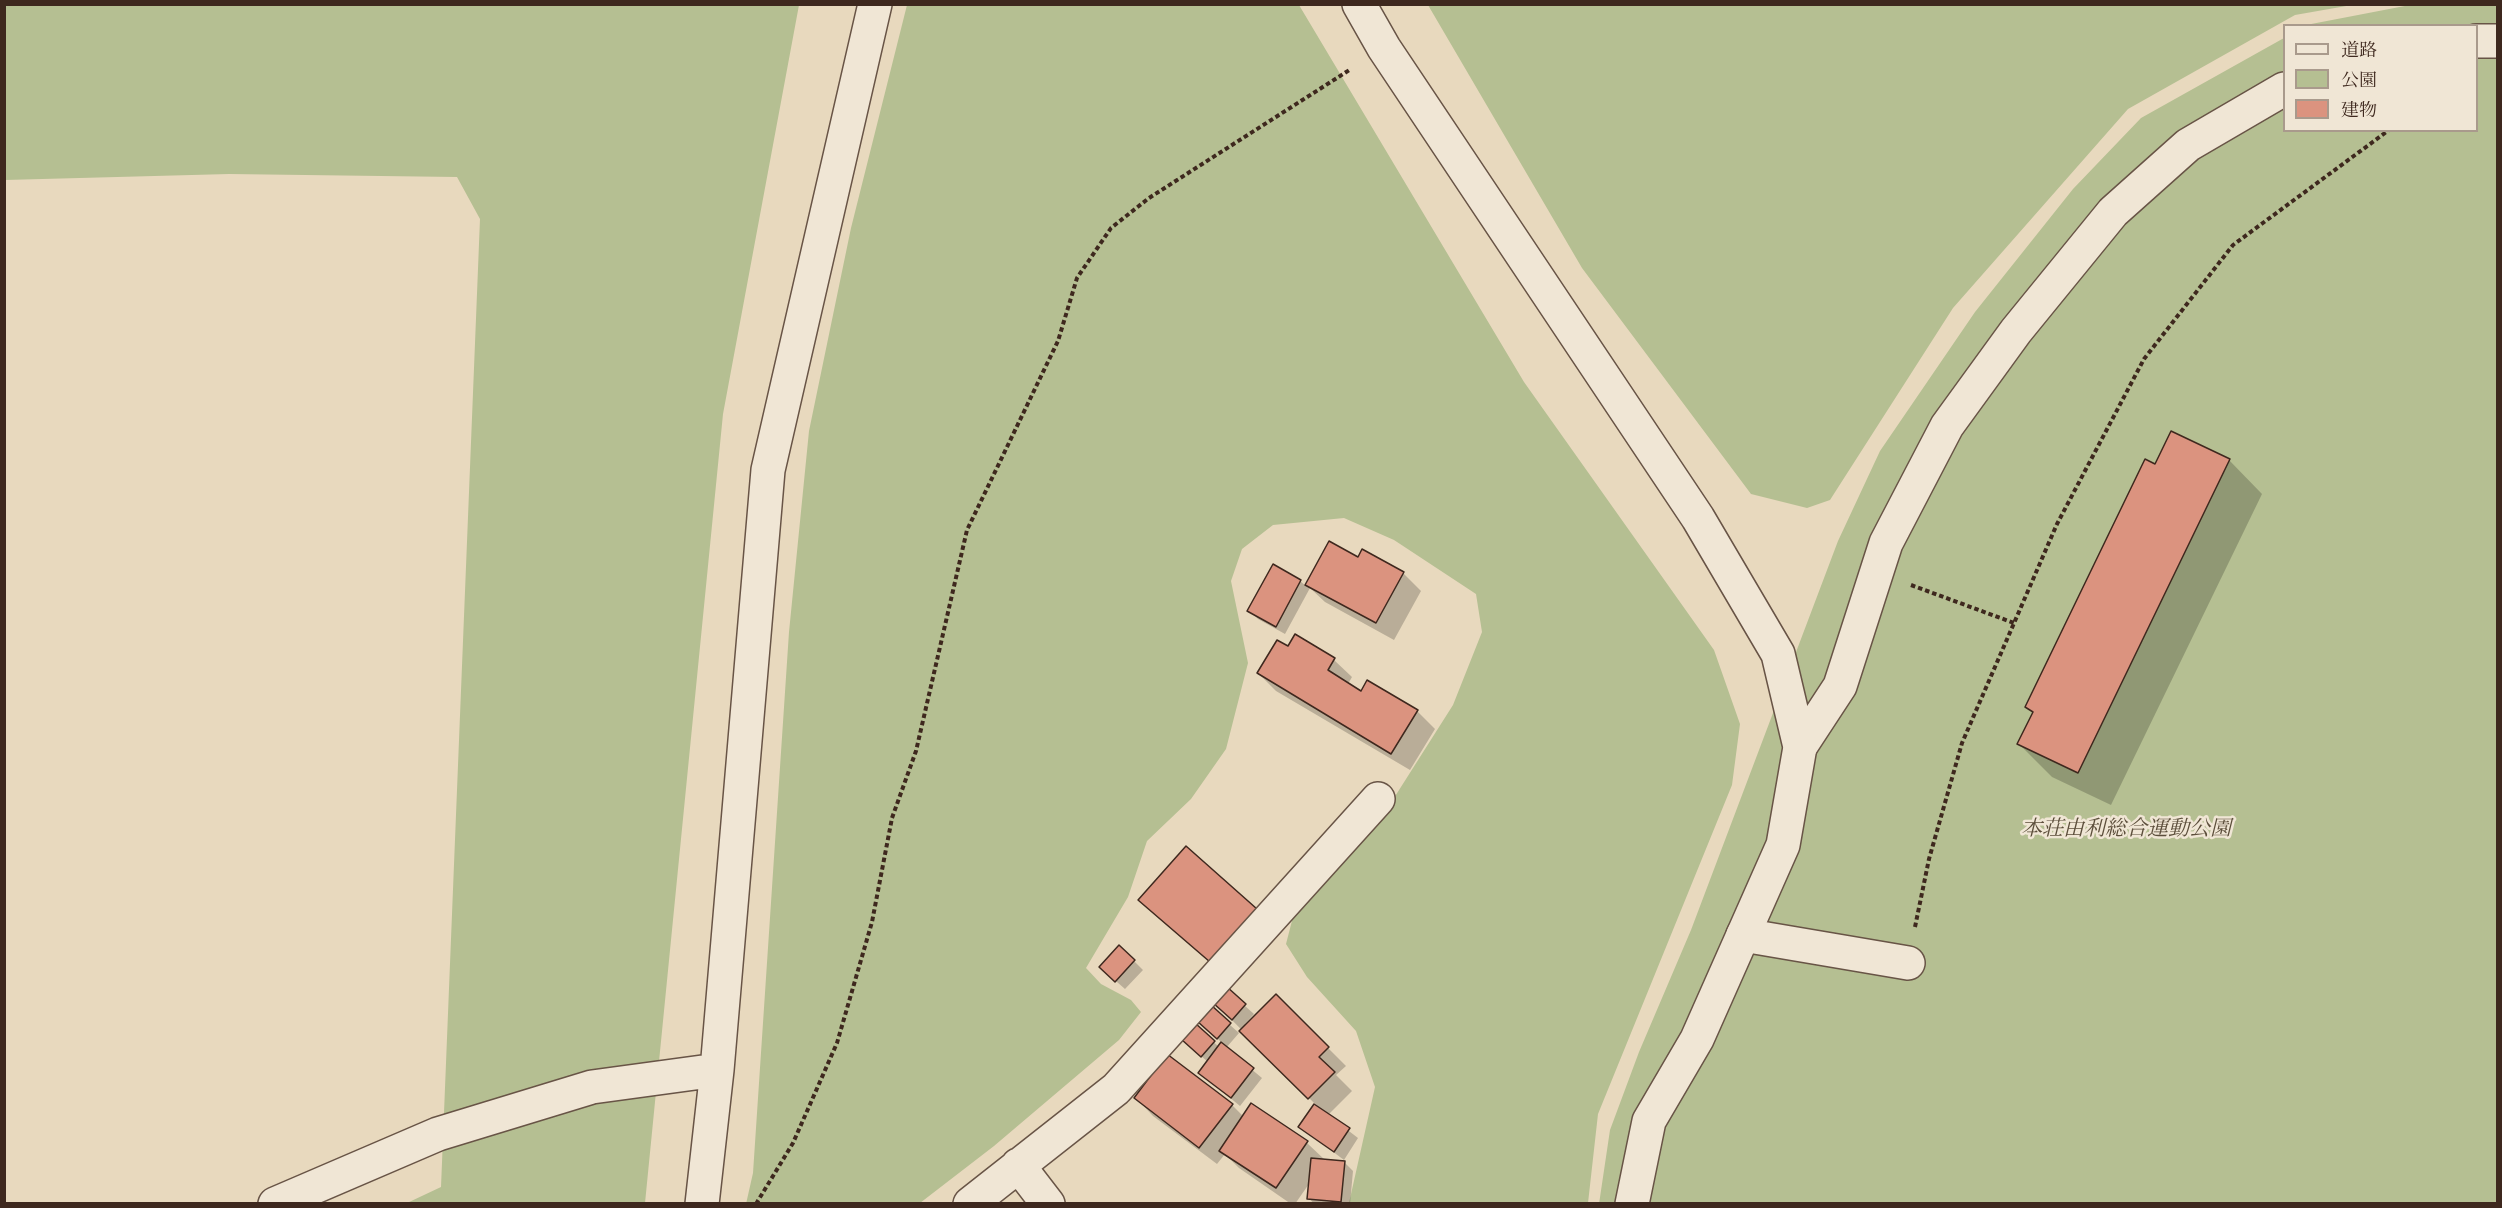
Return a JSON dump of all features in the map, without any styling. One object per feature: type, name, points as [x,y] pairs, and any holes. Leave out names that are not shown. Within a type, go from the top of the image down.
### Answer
[{"type":"street","points":[[702,1203],[717,1070],[768,470],[876,4]]},
{"type":"street","points":[[1359,4],[1384,48],[1698,518],[1778,654],[1800,747],[1783,845],[1697,1039],[1649,1121],[1632,1203]]},
{"type":"street","points":[[2478,41],[2498,41]]},
{"type":"street","points":[[1800,747],[1840,686],[1886,543],[1947,426],[2016,331],[2112,212],[2188,145],[2283,89]]},
{"type":"street","points":[[970,1203],[1116,1089],[1378,799]]},
{"type":"street","points":[[1743,935],[1908,963]]},
{"type":"street","points":[[275,1203],[438,1134],[581,1090],[717,1070]]},
{"type":"street","points":[[1018,1165],[1048,1203]]},
{"type":"path","points":[[756,1203],[793,1143],[837,1043],[872,922],[892,818],[916,751],[967,530],[1058,341],[1077,278],[1111,228],[1149,198],[1384,48]]},
{"type":"path","points":[[1908,963],[1929,859],[1962,743],[2057,524],[2144,359],[2233,245],[2386,132]]},
{"type":"path","points":[[1877,572],[2014,623]]},
{"type":"green space","points":[[4,5],[799,5],[723,414],[645,1203],[407,1203],[441,1187],[480,219],[457,177],[229,174],[5,180]]},
{"type":"green space","points":[[907,5],[1299,5],[1524,382],[1714,650],[1740,724],[1732,785],[1598,1114],[1588,1203],[1349,1203],[1375,1087],[1356,1031],[1307,977],[1286,944],[1294,913],[1380,820],[1453,705],[1482,632],[1476,594],[1394,540],[1344,518],[1273,525],[1242,549],[1231,581],[1248,663],[1226,749],[1191,799],[1147,841],[1128,897],[1086,968],[1101,984],[1131,1000],[1141,1012],[1119,1040],[994,1146],[920,1203],[746,1204],[753,1173],[789,632],[809,431],[851,228]]},
{"type":"green space","points":[[1428,5],[2352,5],[2295,15],[2128,109],[1953,308],[1830,500],[1807,508],[1751,494],[1582,268]]},
{"type":"green space","name":"本荘由利総合運動公園","points":[[2410,5],[2497,5],[2497,1203],[1599,1204],[1610,1130],[1639,1052],[1691,930],[1838,541],[1880,451],[1975,312],[2073,189],[2141,118],[2283,39],[2283,132],[2478,132],[2478,24],[2311,24]]},
{"type":"building","points":[[2171,431],[2230,459],[2078,773],[2017,744],[2033,712],[2025,707],[2145,459],[2155,464]]},
{"type":"building","points":[[1329,541],[1358,557],[1362,549],[1404,572],[1376,623],[1305,585]]},
{"type":"building","points":[[1273,564],[1301,580],[1276,627],[1247,611]]},
{"type":"building","points":[[1295,634],[1335,658],[1328,670],[1361,691],[1367,680],[1418,710],[1391,754],[1257,673],[1277,640],[1288,646]]},
{"type":"building","points":[[1186,846],[1257,909],[1210,962],[1138,900]]},
{"type":"building","points":[[1119,945],[1135,960],[1115,982],[1099,967]]},
{"type":"building","points":[[1226,986],[1246,1004],[1232,1020],[1212,1002]]},
{"type":"building","points":[[1276,994],[1329,1047],[1319,1057],[1335,1072],[1308,1099],[1239,1031]]},
{"type":"building","points":[[1211,1005],[1231,1023],[1217,1039],[1197,1021]]},
{"type":"building","points":[[1195,1023],[1215,1041],[1201,1057],[1181,1039]]},
{"type":"building","points":[[1221,1042],[1254,1068],[1231,1098],[1198,1073]]},
{"type":"building","points":[[1167,1054],[1233,1104],[1199,1148],[1134,1098]]},
{"type":"building","points":[[1251,1103],[1308,1141],[1276,1188],[1219,1151]]},
{"type":"building","points":[[1314,1104],[1350,1128],[1334,1152],[1298,1127]]},
{"type":"building","points":[[1311,1158],[1345,1161],[1341,1202],[1307,1199]]}]
